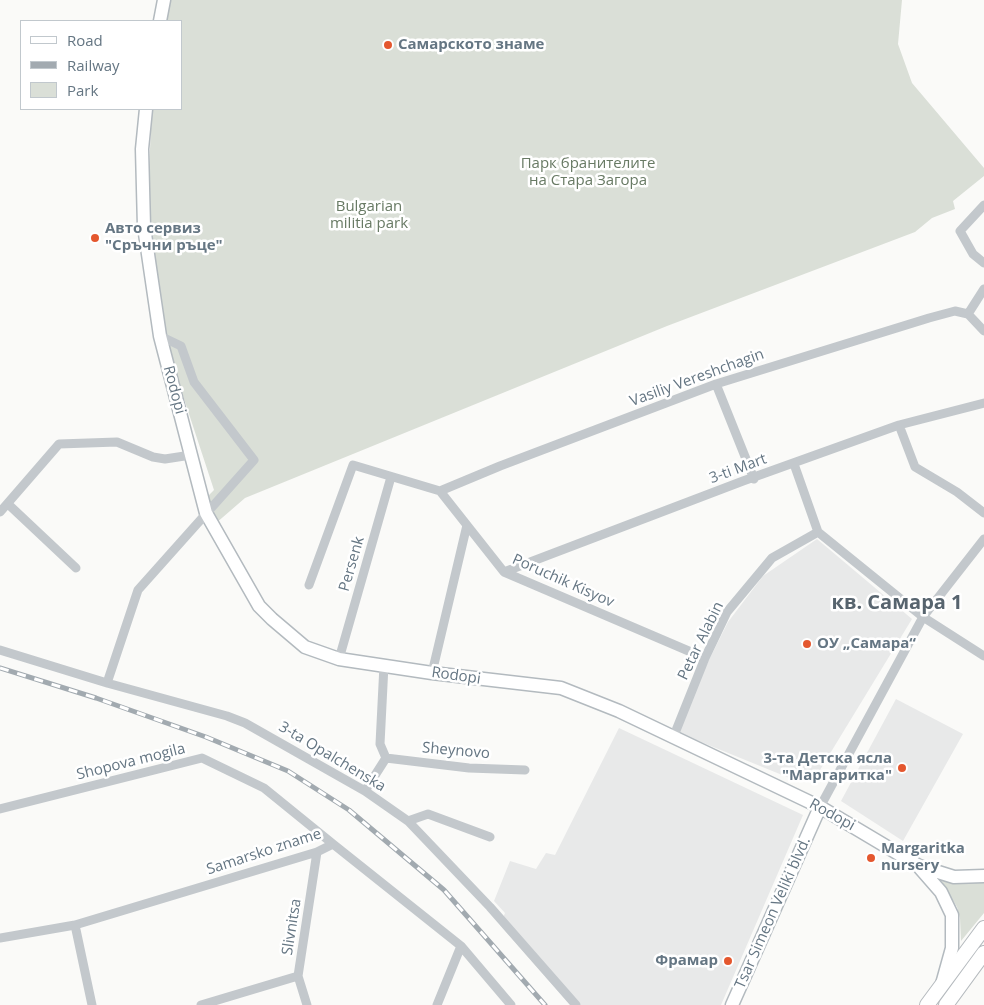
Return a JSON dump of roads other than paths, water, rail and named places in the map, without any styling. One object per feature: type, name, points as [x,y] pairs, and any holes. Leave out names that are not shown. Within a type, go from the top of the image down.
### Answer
[{"type":"main road","points":[[927,1005],[984,928]]},
{"type":"main road","points":[[946,1005],[984,953]]},
{"type":"street","points":[[160,20],[164,0]]},
{"type":"street","name":"Rodopi","points":[[146,110],[142,149],[144,227],[160,336],[206,512],[259,606],[305,647],[339,658],[432,673],[560,688],[619,711],[820,806],[919,866],[954,877],[984,876]]},
{"type":"street","points":[[984,205],[960,230],[973,254],[984,263]]},
{"type":"street","points":[[984,289],[968,314],[984,331]]},
{"type":"street","name":"Vasiliy Vereshchagin","points":[[440,491],[500,466],[716,384],[929,318],[955,311],[968,314]]},
{"type":"street","points":[[108,683],[138,590],[206,512],[223,498],[254,460],[194,382],[181,346],[160,336]]},
{"type":"street","points":[[716,384],[754,479]]},
{"type":"street","name":"3-ti Mart","points":[[504,572],[899,425],[984,403]]},
{"type":"street","points":[[899,425],[915,467],[957,492],[984,513]]},
{"type":"street","points":[[0,512],[59,444],[117,442],[153,457],[165,459],[191,455]]},
{"type":"street","points":[[794,464],[818,532],[922,617],[984,656]]},
{"type":"street","points":[[309,586],[353,465],[440,491]]},
{"type":"street","name":"Persenk","points":[[339,658],[391,477]]},
{"type":"street","name":"Poruchik Kisyov","points":[[440,491],[504,572],[705,658]]},
{"type":"street","points":[[8,504],[76,568]]},
{"type":"street","points":[[432,673],[468,525]]},
{"type":"street","name":"Petar Alabin","points":[[673,738],[705,658],[727,612],[772,558],[818,532]]},
{"type":"street","name":"Tsar Simeon Veliki blvd.","points":[[732,1005],[820,806],[922,617],[984,539]]},
{"type":"street","name":"3-ta Opalchenska","points":[[0,650],[245,723],[365,791],[408,821],[490,907],[576,1005]]},
{"type":"street","points":[[365,791],[386,758],[380,744],[384,666]]},
{"type":"street","name":"Shopova mogila","points":[[0,809],[202,758],[264,788],[333,844]]},
{"type":"street","name":"Sheynovo","points":[[386,758],[469,768],[525,770]]},
{"type":"street","points":[[408,821],[428,814],[490,837]]},
{"type":"street","name":"Samarsko zname","points":[[0,938],[75,926],[317,852],[333,844],[461,946],[511,1005]]},
{"type":"street","name":"Slivnitsa","points":[[307,1005],[298,976],[317,852]]},
{"type":"street","name":"Rodopi","points":[[919,866],[941,892],[952,916],[952,948],[942,984]]},
{"type":"street","points":[[75,926],[92,1005]]},
{"type":"street","points":[[437,1005],[461,946]]},
{"type":"street","points":[[955,993],[984,964]]},
{"type":"street","points":[[201,1005],[298,976]]},
{"type":"railway","points":[[0,668],[96,698],[206,737],[288,771],[349,810],[444,890],[545,1005]]},
{"type":"place","name":"Самарското знаме","points":[[388,45]]},
{"type":"place","name":"Авто сервиз \"Сръчни ръце\"","points":[[95,238]]},
{"type":"place","name":"ОУ „Самара“","points":[[807,644]]},
{"type":"place","name":"3-та Детска ясла \"Маргаритка\"","points":[[902,768]]},
{"type":"place","name":"Margaritka nursery","points":[[871,858]]},
{"type":"place","name":"Фрамар","points":[[728,961]]},
{"type":"district","name":"кв. Самара 1","points":[[897,603]]},
{"type":"park label","name":"Парк бранителите на Стара Загора","points":[[588,172]]},
{"type":"park label","name":"Bulgarian militia park","points":[[369,216]]}]
